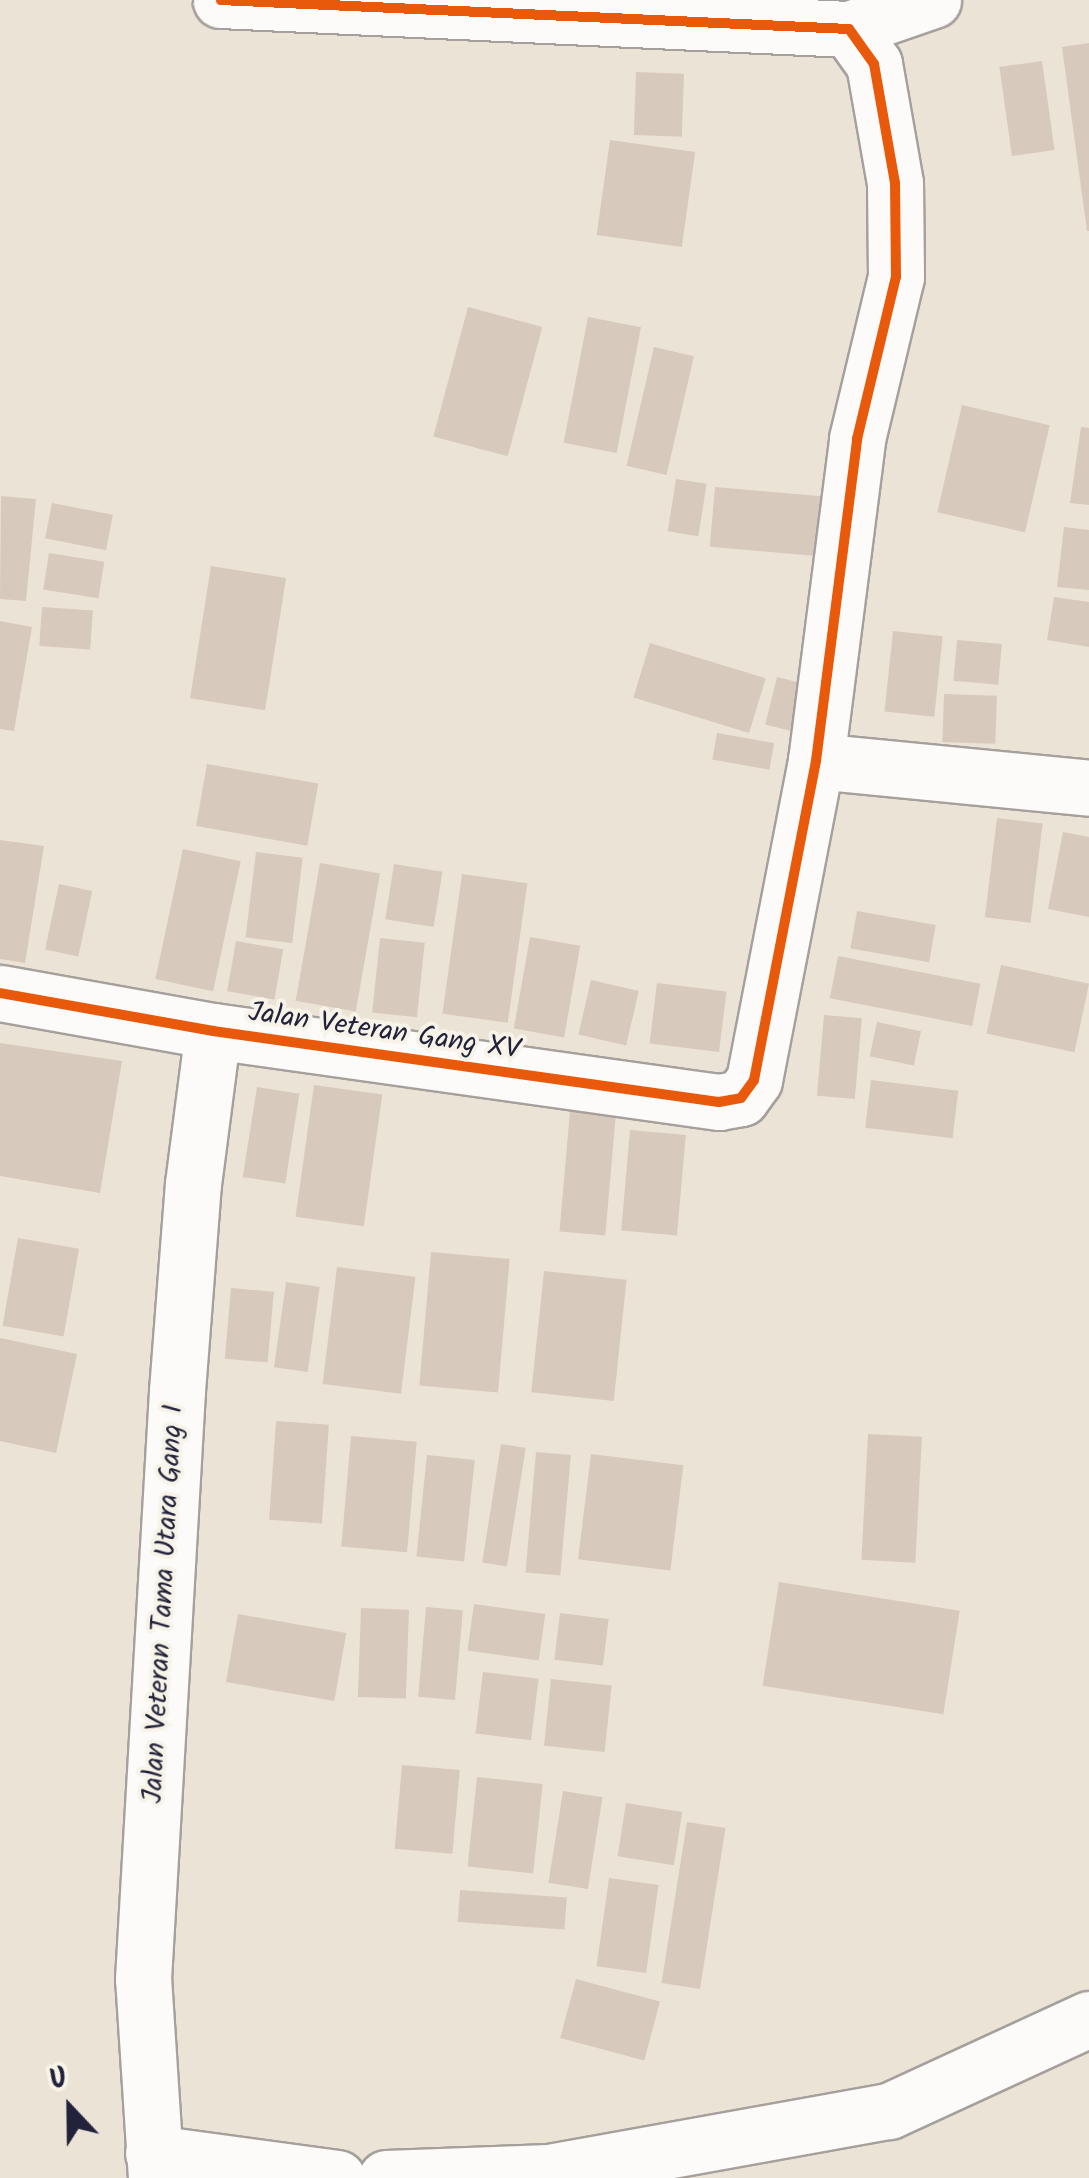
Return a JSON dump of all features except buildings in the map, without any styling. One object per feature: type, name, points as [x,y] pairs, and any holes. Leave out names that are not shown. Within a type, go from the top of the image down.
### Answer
[{"type":"street","points":[[221,0],[849,29],[933,0]]},
{"type":"street","points":[[849,29],[874,64],[884,102],[895,183],[896,276],[857,439],[816,760],[1089,788]]},
{"type":"street","name":"Jalan Veteran Gang XV","points":[[0,993],[213,1031],[720,1102],[741,1098],[754,1080],[816,760]]},
{"type":"street","name":"Jalan Veteran Tama Utara Gang I","points":[[154,2165],[144,1959],[176,1391],[192,1184],[213,1031]]},
{"type":"street","points":[[386,2178],[549,2172],[889,2112],[1089,2018]]},
{"type":"street","points":[[154,2165],[337,2178]]},
{"type":"cycle path","points":[[0,993],[213,1031],[719,1102],[741,1098],[754,1080],[816,761],[857,439],[896,277],[895,183],[874,64],[849,29],[221,0]]}]
